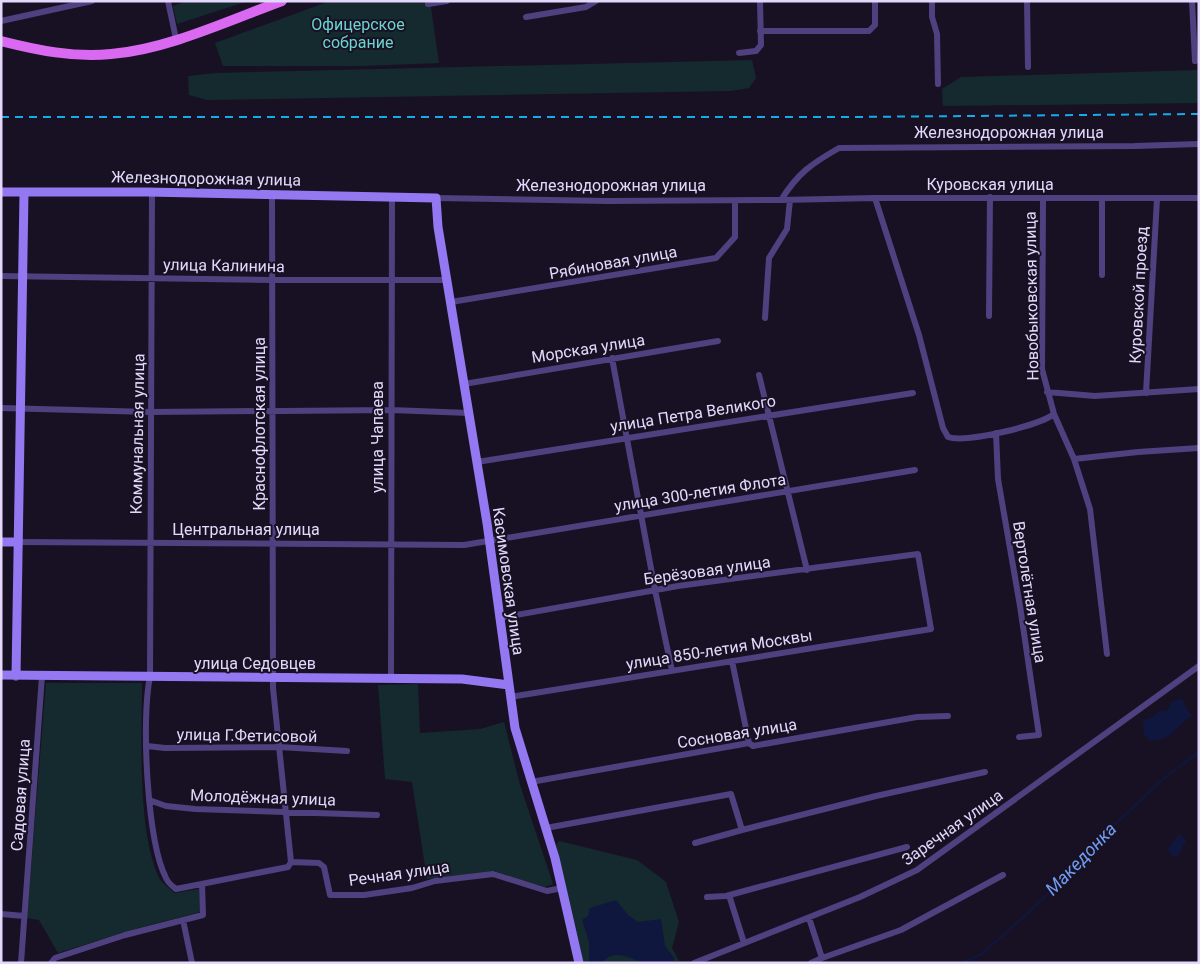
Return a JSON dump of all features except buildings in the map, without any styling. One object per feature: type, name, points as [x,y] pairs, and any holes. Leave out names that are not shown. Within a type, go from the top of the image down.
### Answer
[{"type":"main road","points":[[1,42],[47,51],[95,55],[134,51],[176,39],[282,1]]},
{"type":"main road","name":"Железнодорожная улица","points":[[1,192],[152,192],[436,198]]},
{"type":"main road","points":[[16,676],[24,193]]},
{"type":"main road","name":"Касимовская улица","points":[[436,198],[438,226],[477,462],[508,685],[518,740],[546,828],[579,963]]},
{"type":"main road","name":"Центральная улица","points":[[1,542],[18,542]]},
{"type":"main road","name":"улица Седовцев","points":[[1,675],[462,679],[508,685]]},
{"type":"street","points":[[1,21],[92,1]]},
{"type":"street","points":[[168,1],[176,39]]},
{"type":"street","points":[[428,1],[428,4],[447,1]]},
{"type":"street","points":[[526,17],[586,7],[596,1]]},
{"type":"street","points":[[739,53],[756,51],[760,45],[760,1]]},
{"type":"street","points":[[760,31],[869,30],[875,25],[875,1]]},
{"type":"street","points":[[932,1],[932,17],[937,34],[938,84]]},
{"type":"street","points":[[1026,1],[1028,67]]},
{"type":"street","points":[[1192,1],[1195,60]]},
{"type":"street","name":"Железнодорожная улица","points":[[436,198],[781,200],[794,180],[816,161],[839,148],[1199,144]]},
{"type":"street","name":"Коммунальная улица","points":[[152,192],[149,543],[150,677],[147,746],[154,835],[165,877],[176,889]]},
{"type":"street","name":"Краснофлотская улица","points":[[272,194],[274,678],[284,813],[291,862]]},
{"type":"street","name":"улица Чапаева","points":[[390,679],[392,196]]},
{"type":"street","points":[[875,198],[919,335],[946,435],[952,438],[996,433],[1046,420],[1054,414]]},
{"type":"street","name":"Куровская улица","points":[[781,200],[875,198],[1199,198]]},
{"type":"street","points":[[989,316],[990,198]]},
{"type":"street","name":"Новобыковская улица","points":[[1043,198],[1042,369],[1054,414],[1074,459],[1090,509],[1107,654]]},
{"type":"street","points":[[1102,199],[1102,275]]},
{"type":"street","name":"Куровской проезд","points":[[1146,394],[1157,199]]},
{"type":"street","points":[[765,318],[769,258],[787,229],[790,200]]},
{"type":"street","name":"Рябиновая улица","points":[[451,302],[716,258],[735,236],[735,201]]},
{"type":"street","name":"улица Калинина","points":[[1,276],[272,280],[447,280]]},
{"type":"street","name":"Морская улица","points":[[464,384],[718,341]]},
{"type":"street","points":[[612,358],[672,671]]},
{"type":"street","points":[[759,375],[807,570]]},
{"type":"street","points":[[1047,392],[1095,396],[1199,389]]},
{"type":"street","name":"улица Петра Великого","points":[[477,462],[913,393]]},
{"type":"street","points":[[1,408],[150,412],[390,410],[469,413]]},
{"type":"street","name":"Вертолётная улица","points":[[996,433],[998,479],[1020,606],[1039,735],[1019,736]]},
{"type":"street","points":[[1074,459],[1199,448]]},
{"type":"street","name":"улица 300-летия Флота","points":[[489,541],[915,470]]},
{"type":"street","name":"Центральная улица","points":[[18,542],[464,545],[489,541]]},
{"type":"street","name":"Берёзовая улица","points":[[500,618],[655,590],[918,554],[931,629]]},
{"type":"street","name":"улица 850-летия Москвы","points":[[510,697],[931,629]]},
{"type":"street","points":[[732,661],[749,743]]},
{"type":"street","name":"Заречная улица","points":[[694,963],[809,918],[917,870],[1199,666]]},
{"type":"street","name":"Садовая улица","points":[[21,963],[42,676]]},
{"type":"street","name":"Сосновая улица","points":[[531,782],[749,743],[753,746],[917,717],[948,716]]},
{"type":"street","name":"улица Г.Фетисовой","points":[[147,746],[165,748],[279,746],[347,751]]},
{"type":"street","points":[[695,843],[876,796],[985,772]]},
{"type":"street","points":[[546,828],[731,794],[742,830]]},
{"type":"street","name":"Молодёжная улица","points":[[150,800],[166,806],[196,809],[377,815]]},
{"type":"street","points":[[708,897],[729,895],[907,847]]},
{"type":"street","name":"Речная улица","points":[[176,889],[288,867],[291,862],[320,863],[324,866],[330,895],[364,895],[412,888],[435,881],[493,874],[547,891],[562,888]]},
{"type":"street","points":[[811,963],[901,930],[1003,875]]},
{"type":"street","points":[[55,961],[125,935],[203,915],[202,884]]},
{"type":"street","points":[[729,895],[744,943]]},
{"type":"street","points":[[1,914],[24,916]]},
{"type":"street","points":[[809,918],[822,958]]},
{"type":"street","points":[[184,920],[192,963]]},
{"type":"street","points":[[22,954],[25,963]]},
{"type":"green space","points":[[187,1],[248,1],[177,24],[173,6]]},
{"type":"green space","name":"Офицерское собрание","points":[[330,1],[430,1],[439,63],[363,66],[223,66],[215,43]]},
{"type":"green space","points":[[752,60],[756,78],[749,88],[731,91],[207,100],[189,95],[188,76],[215,73]]},
{"type":"green space","points":[[1199,70],[1199,103],[943,106],[942,89],[961,77]]},
{"type":"green space","points":[[46,683],[142,683],[142,781],[151,855],[159,878],[174,893],[199,889],[200,912],[142,927],[58,953],[39,920],[27,918]]},
{"type":"green space","points":[[418,684],[420,733],[480,729],[504,722],[520,785],[553,884],[545,887],[494,871],[427,879],[412,782],[385,779],[378,685]]},
{"type":"green space","points":[[559,841],[637,860],[666,882],[679,922],[672,948],[679,961],[582,963],[556,845]]},
{"type":"water","points":[[1182,699],[1189,713],[1193,715],[1168,736],[1162,739],[1149,740],[1143,733],[1144,728],[1142,725],[1147,718],[1150,719],[1159,711],[1168,710],[1172,701]]},
{"type":"water","points":[[1179,834],[1186,841],[1178,856],[1173,856],[1168,849]]},
{"type":"water","points":[[616,900],[628,915],[638,922],[661,919],[665,946],[675,959],[671,963],[645,963],[616,955],[607,958],[602,963],[589,963],[589,942],[582,920],[588,916],[590,908]]},
{"type":"waterway","name":"Македонка","points":[[962,963],[982,954],[1042,900],[1090,848],[1164,778],[1199,752]]},
{"type":"railway","points":[[1,117],[852,117],[1199,114]]}]
